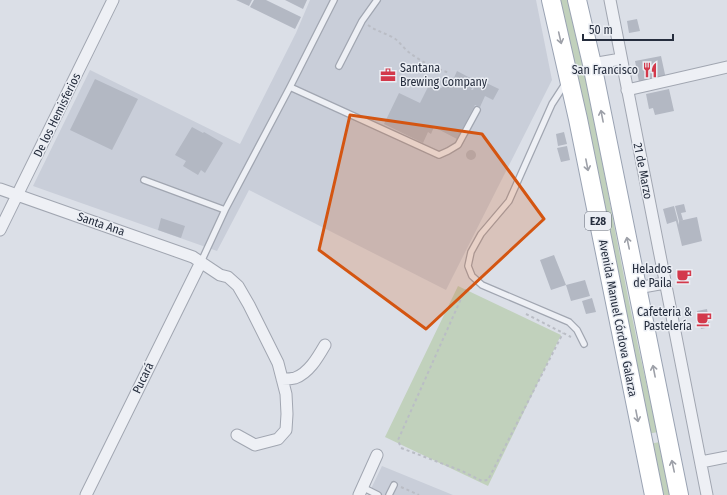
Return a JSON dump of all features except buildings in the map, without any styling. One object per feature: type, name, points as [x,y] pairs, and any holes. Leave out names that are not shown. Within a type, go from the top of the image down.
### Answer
[{"type":"main road","name":"Avenida Manuel Córdova Galarza","points":[[551,0],[569,78],[654,495]]},
{"type":"main road","name":"Avenida Manuel Córdova Galarza","points":[[577,0],[592,64],[679,495]]},
{"type":"main road","points":[[643,442],[667,436]]},
{"type":"street","name":"De los Hemisferios","points":[[0,230],[113,0]]},
{"type":"street","name":"21 de Marzo","points":[[610,0],[707,495]]},
{"type":"street","points":[[592,64],[621,59]]},
{"type":"street","points":[[627,90],[727,67]]},
{"type":"street","name":"Santa Ana","points":[[0,188],[193,257],[220,274],[228,277],[238,286],[278,363],[286,394],[287,414],[286,430],[278,439],[255,444],[237,435]]},
{"type":"street","name":"Pucará","points":[[86,495],[201,262]]},
{"type":"street","points":[[638,288],[665,283]]},
{"type":"street","points":[[282,379],[295,378],[302,374],[319,356],[324,345]]},
{"type":"street","points":[[361,491],[377,455]]},
{"type":"street","points":[[701,462],[727,457]]},
{"type":"lane","points":[[201,262],[225,210],[334,0]]},
{"type":"lane","points":[[339,66],[362,21],[377,0]]},
{"type":"lane","points":[[569,78],[552,104],[508,201],[481,234],[471,252],[468,266],[472,276],[482,285],[569,322],[578,330],[584,344]]},
{"type":"lane","points":[[290,87],[439,155],[458,145],[477,110]]},
{"type":"lane","points":[[144,180],[225,210]]},
{"type":"lane","points":[[389,495],[394,485]]},
{"type":"lane","points":[[361,491],[378,495]]},
{"type":"path","points":[[362,21],[378,32],[394,38],[408,52],[416,57],[449,73]]},
{"type":"path","points":[[477,290],[469,288],[464,292],[398,440],[401,448],[462,471],[482,481],[488,480],[563,333]]},
{"type":"path","points":[[523,313],[584,344]]},
{"type":"path","points":[[394,485],[419,495]]},
{"type":"highlighted area","points":[[350,115],[482,134],[544,219],[426,329],[319,250]]},
{"type":"shaded area","points":[[310,0],[536,0],[552,80],[446,290],[249,190],[217,251],[33,186],[90,70],[240,144],[296,33]]},
{"type":"shaded area","points":[[382,466],[453,495],[368,495]]},
{"type":"green space","points":[[559,0],[569,0],[592,108],[645,378],[658,432],[647,434]]},
{"type":"green space","points":[[458,286],[561,335],[488,486],[385,437]]},
{"type":"green space","points":[[660,442],[670,495],[659,495],[649,444]]},
{"type":"place","name":"San Francisco","points":[[650,70]]},
{"type":"place","name":"Santana Brewing Company","points":[[388,75]]},
{"type":"place","name":"Helados de Paila","points":[[684,276]]},
{"type":"place","name":"Cafeteria & Pastelería","points":[[704,319]]}]
